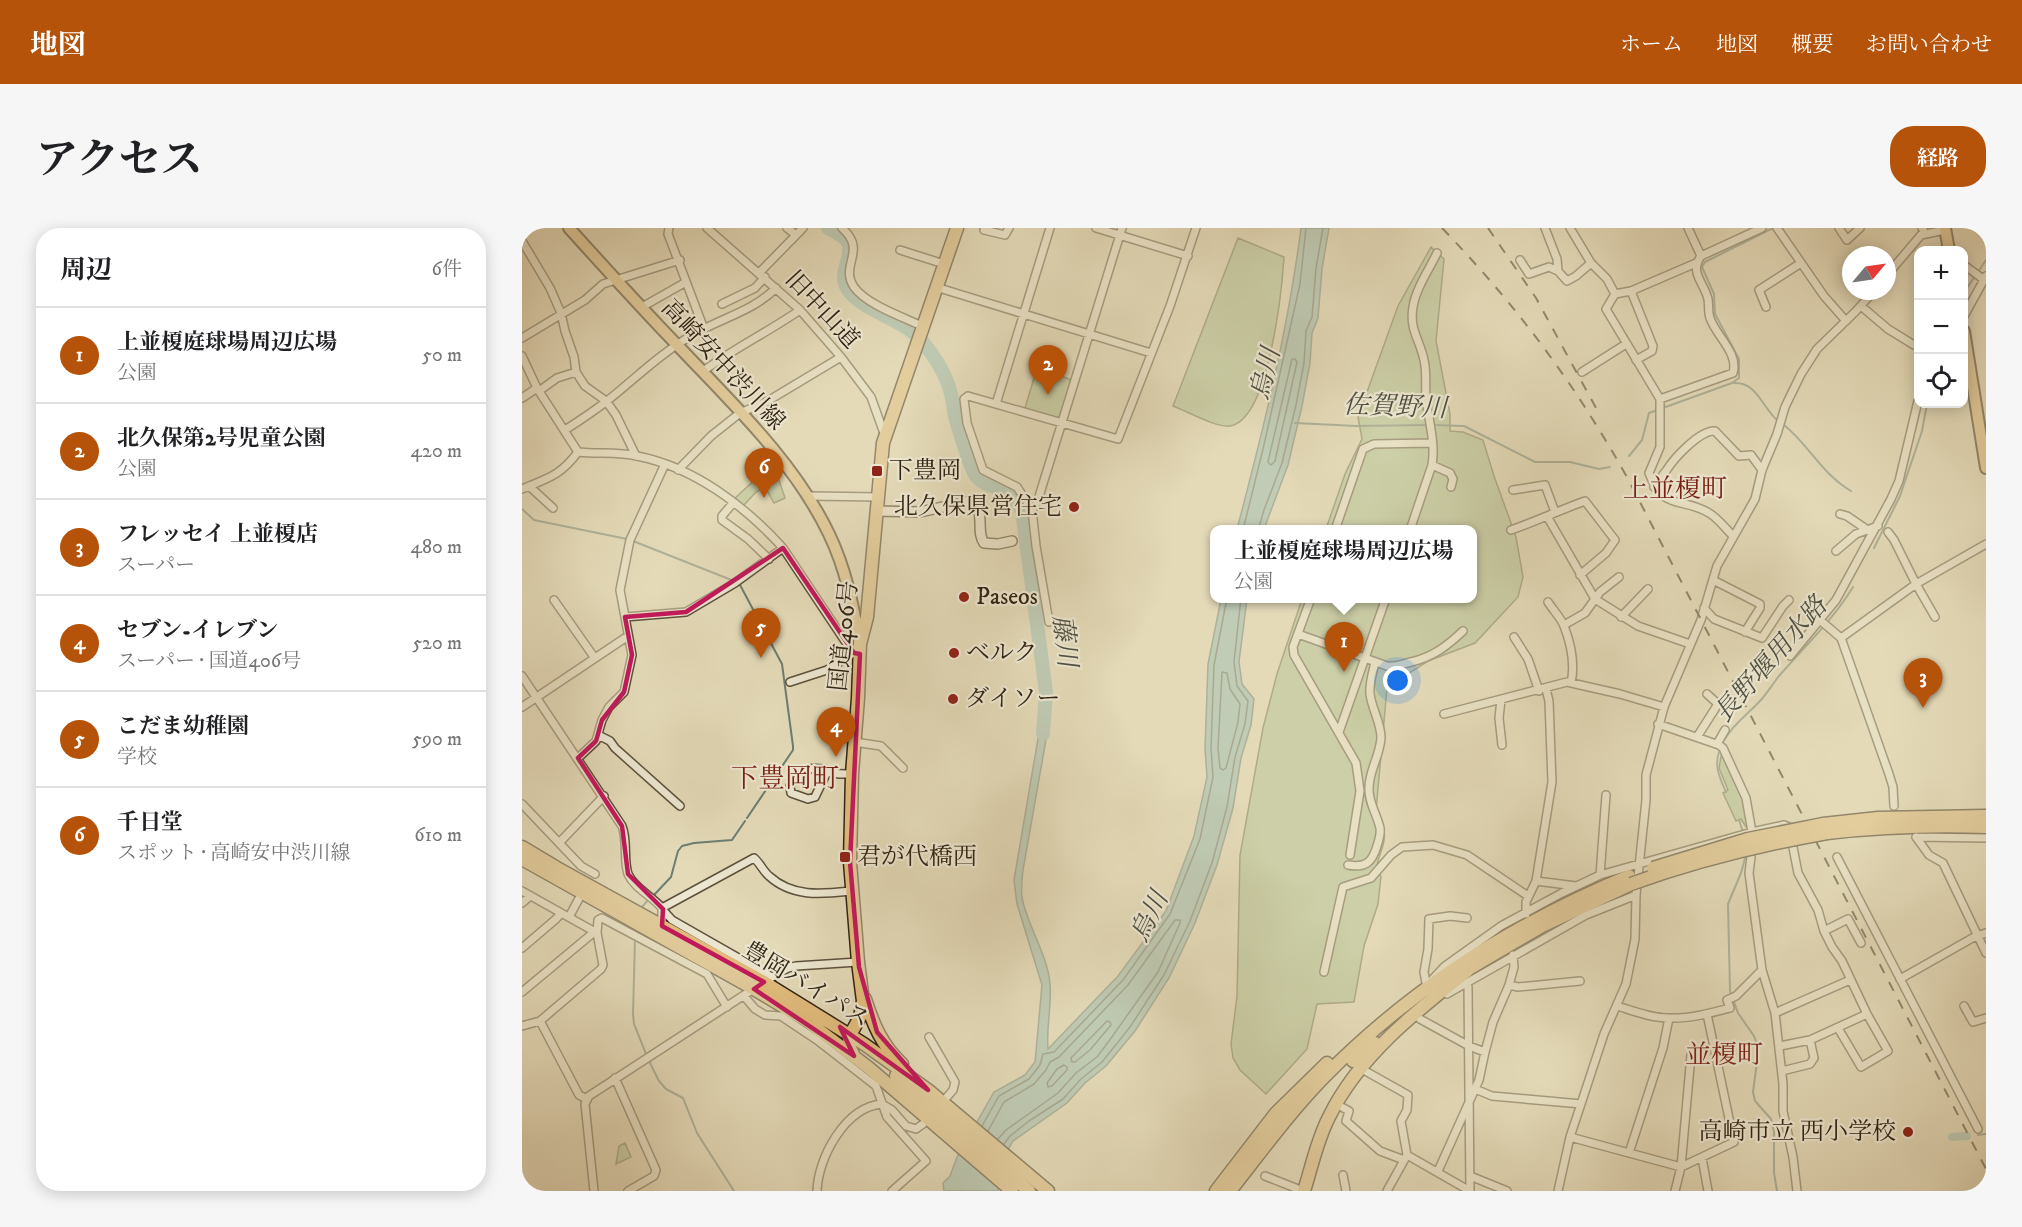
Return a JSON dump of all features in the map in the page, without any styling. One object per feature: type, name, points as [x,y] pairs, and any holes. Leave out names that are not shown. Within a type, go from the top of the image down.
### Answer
[{"type":"highway","name":"国道406号","points":[[849,1036],[860,1017],[863,996],[852,891],[852,774],[858,650],[867,617],[885,436],[957,228]]},
{"type":"highway","points":[[1238,1191],[1323,1079],[1375,1030],[1426,988],[1511,932],[1558,907],[1632,885],[1678,868],[1825,829],[1878,818],[1986,816]]},
{"type":"highway","points":[[1825,829],[1951,825],[1986,827]]},
{"type":"highway","name":"豊岡バイパス","points":[[522,847],[662,926],[758,986],[1048,1191]]},
{"type":"highway","name":"豊岡バイパス","points":[[522,860],[864,1044],[928,1090],[951,1123],[1012,1191]]},
{"type":"highway","points":[[1304,1191],[1323,1131],[1356,1065],[1373,1040],[1455,976],[1542,926],[1632,885]]},
{"type":"highway","points":[[1230,1191],[1286,1126],[1324,1089],[1475,965]]},
{"type":"highway","points":[[863,996],[874,1026],[883,1041],[897,1059],[928,1090]]},
{"type":"highway","points":[[1216,1191],[1261,1131],[1292,1097],[1338,1054],[1357,1039],[1375,1030]]},
{"type":"highway","points":[[849,1036],[850,1048],[854,1056]]},
{"type":"highway","points":[[849,1036],[1029,1191]]},
{"type":"main road","name":"高崎安中渋川線","points":[[569,228],[740,413],[809,496],[830,536],[845,576],[858,650]]},
{"type":"main road","points":[[1945,229],[1948,246]]},
{"type":"main road","points":[[1968,354],[1986,468]]},
{"type":"street","points":[[669,228],[668,234],[680,260],[704,329]]},
{"type":"street","points":[[787,228],[796,235]]},
{"type":"street","points":[[722,304],[755,288],[762,275],[803,228]]},
{"type":"street","points":[[842,228],[849,235],[855,250],[849,271],[855,289],[920,334]]},
{"type":"street","points":[[984,230],[1005,235],[1009,228]]},
{"type":"street","points":[[996,404],[1050,228]]},
{"type":"street","points":[[1096,228],[1121,232],[1188,256]]},
{"type":"street","points":[[1049,622],[1032,510],[1017,487],[983,470],[972,440],[964,399],[965,397],[996,404],[1117,440],[1188,256],[1196,228]]},
{"type":"street","points":[[1545,228],[1557,259],[1558,271]]},
{"type":"street","points":[[1570,228],[1591,263],[1608,279],[1616,294]]},
{"type":"street","points":[[1688,228],[1701,256]]},
{"type":"street","points":[[1660,400],[1733,373],[1735,367],[1732,356],[1710,318],[1708,297],[1696,272],[1696,264],[1701,256],[1762,228]]},
{"type":"street","points":[[1839,228],[1847,240],[1860,228]]},
{"type":"street","name":"旧中山道","points":[[712,229],[800,310],[841,357],[871,397],[885,436]]},
{"type":"street","points":[[1780,229],[1824,296],[1846,321]]},
{"type":"street","points":[[1896,264],[1923,230],[1945,229]]},
{"type":"street","points":[[1032,510],[1037,503],[1121,232]]},
{"type":"street","points":[[522,241],[550,288],[561,313],[576,372],[585,386],[606,401],[616,415],[636,456]]},
{"type":"street","points":[[900,250],[944,264]]},
{"type":"street","points":[[1412,525],[1434,455],[1426,396],[1426,366],[1411,325],[1418,290],[1437,253]]},
{"type":"street","points":[[522,338],[585,300],[603,284],[680,260]]},
{"type":"street","points":[[1520,260],[1529,274],[1549,267],[1558,271],[1567,281],[1591,263]]},
{"type":"street","points":[[1766,307],[1759,290],[1801,262]]},
{"type":"street","points":[[1696,264],[1631,291],[1616,294],[1606,309],[1660,400],[1660,447],[1649,473],[1654,487],[1662,496],[1674,502],[1709,513],[1733,536]]},
{"type":"street","points":[[1968,311],[1980,276]]},
{"type":"street","points":[[642,307],[686,282]]},
{"type":"street","points":[[936,287],[1151,353]]},
{"type":"street","points":[[565,430],[677,345],[704,329],[746,311],[765,300],[776,288]]},
{"type":"street","points":[[1631,291],[1653,346],[1652,351],[1636,360]]},
{"type":"street","points":[[1558,1191],[1570,1137],[1604,1034],[1626,984],[1635,939],[1632,885],[1638,864],[1645,809],[1646,775],[1658,724],[1701,620],[1717,566],[1755,499],[1762,470],[1785,407],[1801,374],[1817,349],[1866,300]]},
{"type":"street","points":[[1861,306],[1888,329],[1914,345]]},
{"type":"street","points":[[702,372],[728,353],[768,332],[800,310]]},
{"type":"street","points":[[1582,372],[1626,344]]},
{"type":"street","points":[[522,356],[538,389],[578,452]]},
{"type":"street","points":[[678,470],[711,436],[740,413],[766,402],[841,357]]},
{"type":"street","points":[[522,398],[557,378],[576,372]]},
{"type":"street","points":[[1790,656],[1824,623],[1878,526],[1899,481],[1916,408]]},
{"type":"street","points":[[1654,487],[1693,441],[1709,431],[1715,431],[1739,456],[1751,455],[1762,470]]},
{"type":"street","points":[[1337,525],[1363,449],[1374,444],[1431,436]]},
{"type":"street","points":[[578,452],[636,456],[665,464],[705,482],[770,534],[783,548],[858,650],[826,670],[790,682]]},
{"type":"street","points":[[525,487],[558,473],[578,452]]},
{"type":"street","points":[[578,758],[596,741],[602,720],[609,707],[624,692],[632,655],[620,590],[630,540],[665,464]]},
{"type":"street","points":[[1432,465],[1450,472],[1453,479],[1451,487]]},
{"type":"street","points":[[1513,490],[1545,485],[1555,512]]},
{"type":"street","points":[[525,487],[553,508]]},
{"type":"street","points":[[809,496],[879,497]]},
{"type":"street","points":[[878,511],[920,512],[970,501],[976,505],[981,519],[981,538],[984,543],[998,544],[1012,541]]},
{"type":"street","points":[[1511,530],[1548,518],[1555,512],[1585,501],[1615,540],[1606,553],[1580,574]]},
{"type":"street","points":[[733,503],[722,516],[722,520],[748,539],[769,559]]},
{"type":"street","points":[[1840,514],[1866,529]]},
{"type":"street","points":[[1548,518],[1595,599],[1638,626],[1690,644]]},
{"type":"street","points":[[1836,551],[1866,529],[1878,526]]},
{"type":"street","points":[[1888,532],[1935,617]]},
{"type":"street","points":[[1840,638],[1916,584],[1986,544]]},
{"type":"street","points":[[625,617],[686,612],[735,583],[783,548]]},
{"type":"street","points":[[1564,625],[1585,613],[1600,592],[1619,577]]},
{"type":"street","points":[[1713,580],[1760,604],[1760,608],[1745,632]]},
{"type":"street","points":[[1621,617],[1648,589]]},
{"type":"street","points":[[554,600],[594,657]]},
{"type":"street","points":[[1704,608],[1714,619],[1762,638],[1783,606],[1790,600]]},
{"type":"street","points":[[1548,602],[1564,625],[1573,661],[1574,671],[1571,683]]},
{"type":"street","points":[[1309,603],[1293,648],[1294,655],[1356,763],[1360,791],[1350,855]]},
{"type":"street","points":[[1339,732],[1384,603]]},
{"type":"street","points":[[1824,623],[1840,638],[1889,774],[1894,806]]},
{"type":"street","points":[[1298,634],[1395,667],[1420,660],[1441,650],[1463,631]]},
{"type":"street","points":[[522,707],[628,636]]},
{"type":"street","points":[[1514,638],[1550,701],[1552,782],[1536,881],[1526,902],[1526,915]]},
{"type":"street","points":[[1348,865],[1358,867],[1370,862],[1374,857],[1380,837],[1380,829],[1369,796],[1381,741],[1380,724],[1370,694],[1375,662]]},
{"type":"street","points":[[522,676],[604,796],[625,833],[628,874],[636,885],[655,900],[672,920],[758,986]]},
{"type":"street","points":[[1444,714],[1543,690],[1560,682],[1620,694],[1664,707]]},
{"type":"street","points":[[1697,737],[1718,704],[1707,694]]},
{"type":"street","points":[[1502,700],[1499,718],[1502,745]]},
{"type":"street","points":[[1658,724],[1720,746],[1746,798],[1747,833]]},
{"type":"street","points":[[1720,746],[1725,730]]},
{"type":"street","points":[[598,735],[610,741],[680,806]]},
{"type":"street","points":[[854,742],[881,746],[903,768]]},
{"type":"street","points":[[827,772],[815,797],[808,799],[791,793],[790,786],[804,769],[824,769],[827,772],[852,774]]},
{"type":"street","points":[[1600,875],[1606,795]]},
{"type":"street","points":[[559,843],[604,796]]},
{"type":"street","points":[[522,804],[581,866],[595,874]]},
{"type":"street","points":[[1426,988],[1435,975],[1501,927],[1600,875],[1747,833],[1784,825],[1789,827],[1798,873],[1818,910],[1824,931],[1888,1051],[1861,1066],[1838,1028]]},
{"type":"street","points":[[1986,838],[1916,837],[1929,855],[1943,863],[1986,953]]},
{"type":"street","points":[[1324,972],[1343,887],[1371,878],[1391,855],[1402,847],[1433,845],[1467,855],[1528,896]]},
{"type":"street","points":[[1750,857],[1749,873],[1762,970],[1775,1013],[1780,1046],[1783,1111],[1793,1156],[1797,1191]]},
{"type":"street","points":[[1837,857],[1978,1129]]},
{"type":"street","points":[[662,909],[754,858],[771,878],[800,892],[815,894],[852,891]]},
{"type":"street","points":[[1536,881],[1576,886]]},
{"type":"street","points":[[1485,1052],[1469,1046],[1414,1014],[1464,982],[1514,955],[1537,937],[1586,915],[1632,885]]},
{"type":"street","points":[[522,891],[595,933]]},
{"type":"street","points":[[569,917],[582,893]]},
{"type":"street","points":[[522,903],[530,896]]},
{"type":"street","points":[[662,909],[662,926]]},
{"type":"street","points":[[522,948],[556,920],[561,913]]},
{"type":"street","points":[[1426,988],[1424,972],[1429,920],[1450,916],[1467,918]]},
{"type":"street","points":[[522,1026],[540,1021],[601,969],[603,965],[595,933],[598,920],[602,918],[707,974],[727,1007]]},
{"type":"street","points":[[1824,931],[1848,919],[1861,943]]},
{"type":"street","points":[[522,992],[595,933]]},
{"type":"street","points":[[1900,979],[1976,936],[1986,933]]},
{"type":"street","points":[[1438,1171],[1479,1080],[1493,1022],[1509,985],[1514,967],[1514,955]]},
{"type":"street","points":[[586,1099],[758,986],[796,966],[858,962]]},
{"type":"street","points":[[1617,1006],[1669,1018],[1707,1014],[1731,1008],[1731,998],[1762,970]]},
{"type":"street","points":[[1775,1013],[1850,980]]},
{"type":"street","points":[[1509,985],[1518,987],[1580,981]]},
{"type":"street","points":[[758,986],[755,1009],[765,1015],[781,1016],[838,1055],[876,1086],[887,1117],[926,1161],[892,1191]]},
{"type":"street","points":[[1468,987],[1470,1191]]},
{"type":"street","points":[[1964,1006],[1973,1022],[1986,1018]]},
{"type":"street","points":[[1570,1137],[1681,1167],[1734,1142],[1707,1014]]},
{"type":"street","points":[[1780,1046],[1810,1040],[1867,1014]]},
{"type":"street","points":[[1629,1153],[1663,1048],[1669,1018]]},
{"type":"street","points":[[540,1021],[579,1095],[586,1099]]},
{"type":"street","points":[[929,1037],[955,1082],[953,1090],[947,1097]]},
{"type":"street","points":[[1782,1071],[1810,1064],[1814,1058],[1810,1040]]},
{"type":"street","points":[[1675,1191],[1681,1167],[1691,1055]]},
{"type":"street","points":[[1356,1065],[1408,1095],[1407,1110],[1401,1121],[1406,1158],[1387,1191]]},
{"type":"street","points":[[615,1078],[656,1170],[654,1176],[628,1191]]},
{"type":"street","points":[[1475,1089],[1492,1096],[1581,1104]]},
{"type":"street","points":[[586,1099],[587,1137],[594,1191]]},
{"type":"street","points":[[817,1191],[818,1177],[826,1151],[853,1116],[875,1104],[882,1104],[910,1128],[916,1129],[923,1124]]},
{"type":"street","points":[[1336,1104],[1349,1111],[1347,1121],[1380,1150],[1438,1171],[1470,1191]]},
{"type":"street","points":[[1702,1158],[1708,1191]]},
{"type":"street","points":[[1343,1175],[1346,1191]]},
{"type":"street","points":[[1265,1176],[1304,1191]]},
{"type":"street","points":[[1470,1176],[1507,1191]]},
{"type":"street","points":[[1392,1182],[1399,1191]]},
{"type":"highlighted area","points":[[783,548],[854,653],[860,654],[850,862],[859,967],[877,1032],[928,1090],[840,1027],[854,1056],[754,989],[764,982],[662,926],[663,909],[628,874],[622,826],[578,758],[596,741],[602,720],[624,692],[632,655],[625,617],[686,612]]},
{"type":"green space","points":[[1238,238],[1284,257],[1276,323],[1264,378],[1255,402],[1243,418],[1230,426],[1224,426],[1173,406]]},
{"type":"green space","points":[[1431,247],[1444,259],[1436,341],[1450,414],[1450,431],[1463,432],[1483,440],[1516,537],[1523,577],[1518,597],[1475,643],[1428,661],[1387,688],[1376,811],[1384,835],[1376,869],[1381,876],[1378,904],[1364,946],[1354,1002],[1317,1004],[1307,1049],[1266,1094],[1240,1070],[1233,1058],[1231,1044],[1237,996],[1240,855],[1263,728],[1277,674],[1301,603],[1477,603],[1477,525],[1327,525],[1345,474],[1362,439],[1358,417],[1398,306]]},
{"type":"green space","points":[[1037,368],[1069,379],[1071,382],[1060,416],[1055,419],[1025,408]]},
{"type":"green space","points":[[770,454],[785,498],[774,503],[765,487],[741,505],[734,499],[759,476]]},
{"type":"green space","points":[[1722,751],[1743,795],[1750,825],[1746,827],[1741,819],[1736,821],[1723,793],[1728,790],[1719,768]]},
{"type":"green space","points":[[625,1143],[631,1157],[616,1164],[619,1146]]},
{"type":"water","points":[[1301,228],[1329,228],[1322,269],[1318,318],[1312,333],[1310,363],[1288,465],[1266,525],[1238,525],[1274,380]]},
{"type":"water","points":[[1220,603],[1246,603],[1239,662],[1242,684],[1254,699],[1251,725],[1241,758],[1233,808],[1217,865],[1195,923],[1169,978],[1135,1031],[1106,1066],[1085,1083],[1067,1103],[1013,1141],[1009,1148],[998,1191],[944,1191],[943,1183],[950,1176],[957,1157],[994,1092],[1025,1075],[1035,1062],[1042,985],[1017,904],[1014,880],[1041,721],[1045,716],[1047,734],[1023,870],[1022,898],[1045,962],[1050,983],[1048,1049],[1118,976],[1166,911],[1194,836],[1207,777],[1205,749],[1208,664]]},
{"type":"waterway","name":"藤川","points":[[828,228],[843,237],[849,246],[844,277],[848,290],[864,304],[914,333],[926,346],[948,384],[955,416],[975,474],[982,481],[1010,495],[1022,511],[1046,692],[1043,734]]},
{"type":"waterway","name":"佐賀野川","points":[[1629,456],[1642,440],[1649,413],[1732,383],[1739,378],[1739,359],[1715,314],[1714,294],[1702,267],[1705,262],[1773,228]]},
{"type":"waterway","name":"長野堰用水路","points":[[1968,287],[1986,260]]},
{"type":"waterway","points":[[1734,383],[1742,384],[1754,391],[1777,420]]},
{"type":"waterway","name":"長野堰用水路","points":[[1874,548],[1900,496],[1922,431],[1926,408]]},
{"type":"waterway","name":"佐賀野川","points":[[1295,423],[1356,426],[1428,425]]},
{"type":"waterway","name":"佐賀野川","points":[[1433,425],[1464,426],[1535,462],[1570,462],[1599,469],[1610,467]]},
{"type":"waterway","points":[[1784,425],[1832,476],[1851,491]]},
{"type":"waterway","points":[[522,509],[534,520],[627,539]]},
{"type":"waterway","points":[[633,541],[734,581]]},
{"type":"waterway","points":[[739,583],[782,664],[793,746],[793,750],[747,818]]},
{"type":"waterway","name":"長野堰用水路","points":[[1726,792],[1717,767],[1719,752],[1725,738],[1827,622],[1853,587]]},
{"type":"waterway","name":"長野堰用水路","points":[[1739,820],[1743,832]]},
{"type":"waterway","points":[[654,895],[671,877],[678,851],[682,846],[732,840],[745,821]]},
{"type":"waterway","name":"長野堰用水路","points":[[1746,855],[1728,904],[1730,991],[1738,1013],[1757,1044],[1758,1054],[1753,1092],[1755,1101],[1771,1119],[1774,1132],[1774,1173],[1777,1191]]},
{"type":"waterway","points":[[642,907],[648,900]]},
{"type":"waterway","points":[[635,938],[633,1014],[634,1024],[646,1054]]},
{"type":"waterway","points":[[649,1061],[659,1081],[666,1089],[683,1098],[697,1133],[734,1191]]},
{"type":"waterway","points":[[1978,1135],[1986,1134]]},
{"type":"waterway","points":[[1952,1137],[1967,1136]]},
{"type":"railway","points":[[1442,228],[1496,287],[1544,348],[1608,444],[1986,1169]]},
{"type":"railway","points":[[1488,228],[1536,298],[1596,408]]},
{"type":"place","name":"北久保第2号児童公園","points":[[1048,395]]},
{"type":"place","name":"下豊岡","points":[[877,471]]},
{"type":"place","name":"千日堂","points":[[764,498]]},
{"type":"place","name":"北久保県営住宅","points":[[1074,507]]},
{"type":"place","name":"Paseos","points":[[964,597]]},
{"type":"place","name":"ベルク","points":[[954,653]]},
{"type":"place","name":"こだま幼稚園","points":[[761,658]]},
{"type":"place","name":"上並榎庭球場周辺広場","points":[[1344,672]]},
{"type":"place","name":"ダイソー","points":[[953,699]]},
{"type":"place","name":"フレッセイ 上並榎店","points":[[1923,708]]},
{"type":"place","name":"セブン-イレブン","points":[[836,757]]},
{"type":"place","name":"君が代橋西","points":[[845,857]]},
{"type":"place","name":"高崎市立 西小学校","points":[[1908,1132]]},
{"type":"district","name":"上並榎町","points":[[1675,489]]},
{"type":"district","name":"下豊岡町","points":[[785,779]]},
{"type":"district","name":"並榎町","points":[[1724,1055]]},
{"type":"water label","name":"烏川","points":[[1266,374]]},
{"type":"water label","name":"烏川","points":[[1150,917]]}]
